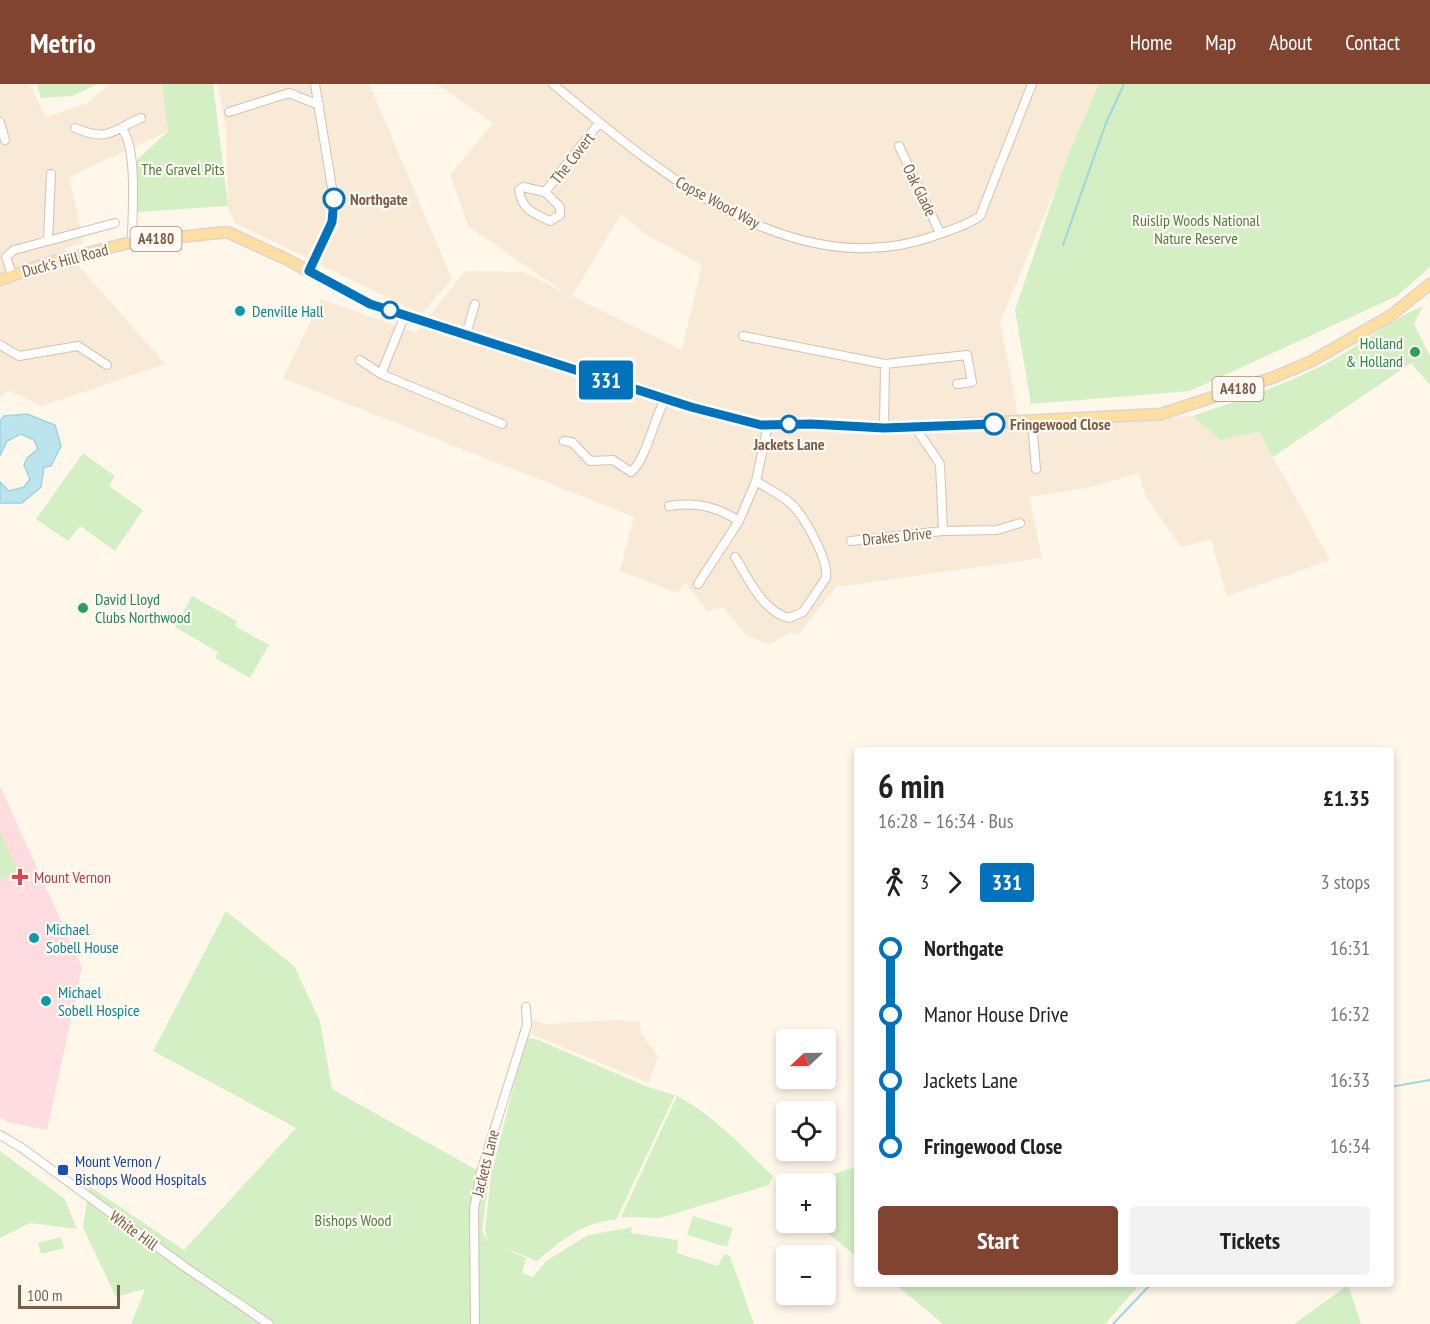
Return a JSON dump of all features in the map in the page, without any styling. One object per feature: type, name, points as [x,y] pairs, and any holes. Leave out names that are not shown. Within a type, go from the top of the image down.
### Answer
[{"type":"main road","name":"Duck's Hill Road","points":[[0,280],[12,274],[132,242],[226,232],[309,271],[370,304],[665,399],[768,425],[811,424],[884,428],[1161,414],[1192,406],[1312,361],[1390,316],[1430,284]]},
{"type":"street","points":[[309,271],[332,222],[335,206],[315,84]]},
{"type":"street","name":"Copse Wood Way","points":[[553,84],[627,147],[708,200],[749,222],[791,237],[824,245],[893,248],[940,233],[980,216],[1032,84]]},
{"type":"street","points":[[229,112],[289,93],[319,105]]},
{"type":"street","points":[[75,128],[93,136],[117,132],[141,118]]},
{"type":"street","points":[[0,122],[5,140]]},
{"type":"street","name":"The Covert","points":[[545,192],[599,123]]},
{"type":"street","points":[[122,129],[128,136],[131,155],[132,242]]},
{"type":"street","name":"Oak Glade","points":[[899,146],[940,233]]},
{"type":"street","points":[[48,240],[51,174]]},
{"type":"street","name":"The Covert","points":[[523,187],[545,192],[560,207],[560,215],[549,221],[526,209],[520,200],[519,190],[523,187]]},
{"type":"street","points":[[12,274],[6,261],[9,253],[48,240],[115,223]]},
{"type":"street","points":[[466,334],[475,304]]},
{"type":"street","points":[[381,374],[405,315]]},
{"type":"street","points":[[743,336],[885,364],[967,355],[972,382],[957,384]]},
{"type":"street","points":[[0,345],[19,356],[78,346],[107,365]]},
{"type":"street","points":[[360,360],[381,374],[502,424]]},
{"type":"street","points":[[884,428],[885,364]]},
{"type":"street","points":[[564,441],[572,442],[590,461],[613,460],[631,472],[641,465],[654,418],[665,399]]},
{"type":"street","points":[[1032,422],[1036,469]]},
{"type":"street","points":[[698,584],[739,521],[756,481],[768,425]]},
{"type":"street","name":"Drakes Drive","points":[[915,428],[940,464],[943,531]]},
{"type":"street","points":[[735,557],[759,596],[774,612],[789,618],[802,612],[826,578],[823,558],[803,519],[790,502],[756,481]]},
{"type":"street","points":[[669,506],[689,503],[721,509],[739,521]]},
{"type":"street","name":"Drakes Drive","points":[[851,542],[943,531],[997,530],[1020,523]]},
{"type":"street","name":"Jackets Lane","points":[[475,1324],[474,1209],[481,1172],[526,1025],[526,1007]]},
{"type":"street","name":"White Hill","points":[[0,1136],[22,1148],[185,1267],[269,1324]]},
{"type":"shaded area","points":[[0,84],[30,84],[45,118],[87,103],[110,84],[162,84],[168,131],[69,177],[84,243],[64,249],[165,364],[42,406],[8,390],[0,397]]},
{"type":"shaded area","points":[[218,84],[369,84],[452,279],[421,314],[235,223],[228,206],[226,129]]},
{"type":"shaded area","points":[[437,84],[1099,84],[1000,322],[1020,425],[1192,416],[1220,440],[1259,432],[1330,560],[1227,596],[1211,539],[1181,547],[1146,497],[1139,473],[1091,487],[1029,497],[1042,558],[836,587],[798,635],[790,632],[769,645],[746,635],[723,607],[707,611],[685,582],[678,593],[620,571],[634,517],[283,378],[321,299],[416,333],[465,271],[523,272],[566,293],[469,227],[450,175],[493,123]],"holes":[[[621,214],[645,234],[702,265],[682,350],[572,296]]]},
{"type":"shaded area","name":"Mount Vernon","points":[[0,786],[82,968],[47,1130],[7,1122],[0,1117]]},
{"type":"shaded area","points":[[533,1019],[546,1024],[618,1020],[640,1022],[641,1034],[658,1056],[649,1083],[531,1034]]},
{"type":"green space","points":[[37,84],[98,84],[72,96],[41,98]]},
{"type":"green space","name":"The Gravel Pits","points":[[162,84],[213,84],[228,206],[138,212],[136,161],[168,131]]},
{"type":"green space","name":"Ruislip Woods National Nature Reserve","points":[[1099,84],[1430,84],[1430,267],[1397,296],[1190,391],[1031,404],[1015,310],[1065,163]]},
{"type":"green space","points":[[1423,306],[1414,324],[1430,356],[1430,385],[1411,363],[1273,457],[1259,432],[1220,440],[1192,416],[1259,393],[1309,372]]},
{"type":"green space","points":[[83,453],[115,476],[109,486],[143,510],[115,551],[80,526],[68,541],[36,519]]},
{"type":"green space","points":[[192,596],[237,621],[235,626],[269,645],[250,678],[215,658],[218,652],[175,627]]},
{"type":"green space","points":[[0,831],[18,871],[0,881]]},
{"type":"green space","name":"Bishops Wood","points":[[226,911],[294,966],[320,1021],[332,1089],[489,1177],[482,1231],[488,1242],[485,1230],[491,1175],[526,1038],[536,1039],[648,1087],[675,1095],[616,1220],[593,1224],[573,1233],[537,1261],[497,1245],[526,1258],[522,1273],[533,1277],[546,1261],[588,1235],[632,1227],[631,1233],[678,1240],[677,1253],[718,1266],[724,1254],[730,1256],[754,1324],[131,1324],[145,1289],[116,1297],[83,1228],[89,1186],[184,1250],[296,1128],[153,1051]]},
{"type":"green space","points":[[677,1096],[716,1122],[739,1143],[773,1176],[769,1185],[660,1218],[621,1217]]},
{"type":"green space","points":[[0,1151],[65,1199],[77,1229],[30,1223],[0,1238]]},
{"type":"green space","points":[[854,1168],[854,1254],[827,1233],[836,1233],[836,1173]]},
{"type":"green space","points":[[693,1216],[733,1228],[727,1247],[687,1235]]},
{"type":"green space","points":[[61,1237],[64,1248],[41,1254],[38,1243]]},
{"type":"green space","points":[[899,1287],[1137,1287],[1105,1324],[943,1324]]},
{"type":"green space","points":[[1345,1287],[1349,1287],[1361,1324],[1294,1324]]},
{"type":"water","points":[[27,414],[55,425],[61,446],[51,466],[44,467],[41,487],[22,503],[0,503],[0,482],[9,491],[24,487],[30,479],[24,465],[27,458],[38,449],[34,440],[21,434],[7,441],[0,456],[0,421],[4,416]]},
{"type":"waterway","points":[[1063,245],[1106,123],[1124,84]]},
{"type":"waterway","points":[[1394,1086],[1430,1080]]},
{"type":"waterway","points":[[1113,1324],[1148,1287]]},
{"type":"bus line","name":"331","points":[[334,199],[332,222],[309,271],[370,304],[691,407],[761,425],[811,424],[884,428],[994,424]]},
{"type":"place","name":"Northgate","points":[[334,199]]},
{"type":"place","name":"Denville Hall","points":[[240,311]]},
{"type":"place","name":"Holland & Holland","points":[[1415,352]]},
{"type":"place","name":"Jackets Lane","points":[[789,424]]},
{"type":"place","name":"Fringewood Close","points":[[994,424]]},
{"type":"place","name":"David Lloyd Clubs Northwood","points":[[83,608]]},
{"type":"place","name":"Mount Vernon","points":[[20,877]]},
{"type":"place","name":"Michael Sobell House","points":[[34,938]]},
{"type":"place","name":"Michael Sobell Hospice","points":[[46,1001]]},
{"type":"place","name":"Mount Vernon / Bishops Wood Hospitals","points":[[63,1170]]}]
